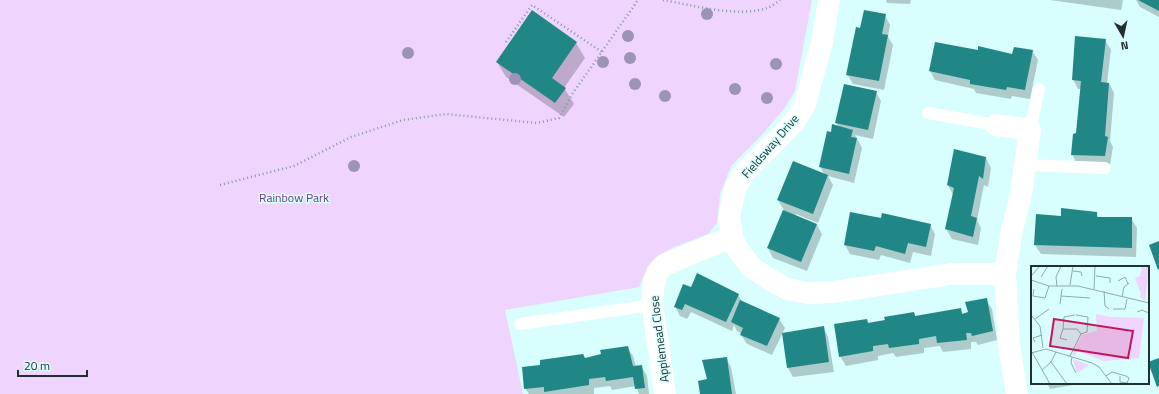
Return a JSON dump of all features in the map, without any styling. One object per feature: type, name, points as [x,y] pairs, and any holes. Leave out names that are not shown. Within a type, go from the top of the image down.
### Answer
[{"type":"street","name":"Fieldsway Drive","points":[[829,0],[822,42],[805,104],[795,121],[743,174],[735,189],[729,217],[732,237],[738,250],[752,268],[771,280],[787,289],[808,293],[834,292],[951,274],[1005,274]]},
{"type":"street","points":[[996,125],[1030,130],[1021,194],[1012,230],[1005,274],[1009,345],[1016,394]]},
{"type":"street","name":"Applemead Close","points":[[665,394],[653,305],[654,282],[657,273],[664,265],[732,237]]},
{"type":"lane","points":[[1030,130],[1038,89]]},
{"type":"lane","points":[[928,113],[996,125]]},
{"type":"lane","points":[[1025,165],[1105,168]]},
{"type":"lane","points":[[520,324],[653,305]]},
{"type":"path","points":[[220,185],[294,166],[351,137],[403,120],[446,114],[537,124],[559,118],[573,93],[638,0]]},
{"type":"path","points":[[663,0],[729,11],[751,11],[767,8],[780,0]]},
{"type":"path","points":[[506,42],[532,5],[602,52]]},
{"type":"green space","name":"Rainbow Park","points":[[0,0],[812,0],[795,91],[784,109],[759,138],[731,166],[720,194],[717,223],[708,234],[674,247],[659,255],[648,266],[639,287],[505,310],[523,394],[0,394]]},
{"type":"building","points":[[1138,0],[1159,0],[1159,11]]},
{"type":"building","points":[[532,10],[577,42],[552,78],[566,88],[555,103],[496,62]]},
{"type":"building","points":[[864,10],[886,14],[882,34],[888,35],[879,81],[846,75],[856,27],[860,28]]},
{"type":"building","points":[[1075,36],[1106,39],[1101,82],[1109,83],[1105,136],[1108,137],[1105,156],[1071,155],[1073,134],[1076,133],[1081,81],[1072,80]]},
{"type":"building","points":[[935,42],[978,50],[978,46],[1012,54],[1014,47],[1033,50],[1025,90],[1007,87],[1006,90],[970,84],[970,80],[929,71]]},
{"type":"building","points":[[844,84],[877,91],[868,130],[835,123]]},
{"type":"building","points":[[832,124],[853,130],[851,137],[857,138],[849,174],[819,167],[827,131],[831,132]]},
{"type":"building","points":[[954,149],[986,157],[983,179],[979,176],[971,216],[977,218],[973,237],[945,229],[954,188],[947,185]]},
{"type":"building","points":[[793,161],[828,175],[813,214],[777,200]]},
{"type":"building","points":[[1061,208],[1097,212],[1097,217],[1132,217],[1132,248],[1034,245],[1036,214],[1061,216]]},
{"type":"building","points":[[783,210],[817,224],[801,262],[767,248]]},
{"type":"building","points":[[850,212],[881,218],[882,213],[931,224],[926,247],[908,243],[905,254],[876,246],[874,251],[844,245]]},
{"type":"building","points":[[1159,241],[1159,269],[1158,270],[1149,245]]},
{"type":"building","points":[[697,273],[739,294],[726,322],[685,304],[682,310],[674,307],[683,284],[691,287]]},
{"type":"building","points":[[987,298],[993,331],[972,336],[971,333],[966,333],[967,340],[937,343],[936,336],[919,339],[919,344],[889,348],[888,344],[873,346],[873,351],[839,357],[834,324],[867,319],[868,323],[885,320],[884,317],[914,312],[915,316],[961,308],[962,314],[968,312],[965,302]]},
{"type":"building","points":[[740,300],[780,318],[767,346],[740,335],[743,328],[731,322]]},
{"type":"building","points":[[824,326],[829,362],[787,368],[782,333]]},
{"type":"building","points":[[628,346],[633,366],[642,365],[645,388],[635,389],[633,377],[606,381],[605,377],[589,379],[589,385],[544,392],[544,387],[524,389],[522,367],[540,365],[540,360],[583,354],[585,358],[601,354],[600,350]]},
{"type":"building","points":[[727,357],[732,394],[700,394],[698,381],[707,379],[702,360]]},
{"type":"building","points":[[1159,358],[1159,386],[1157,387],[1149,365],[1149,362]]}]
